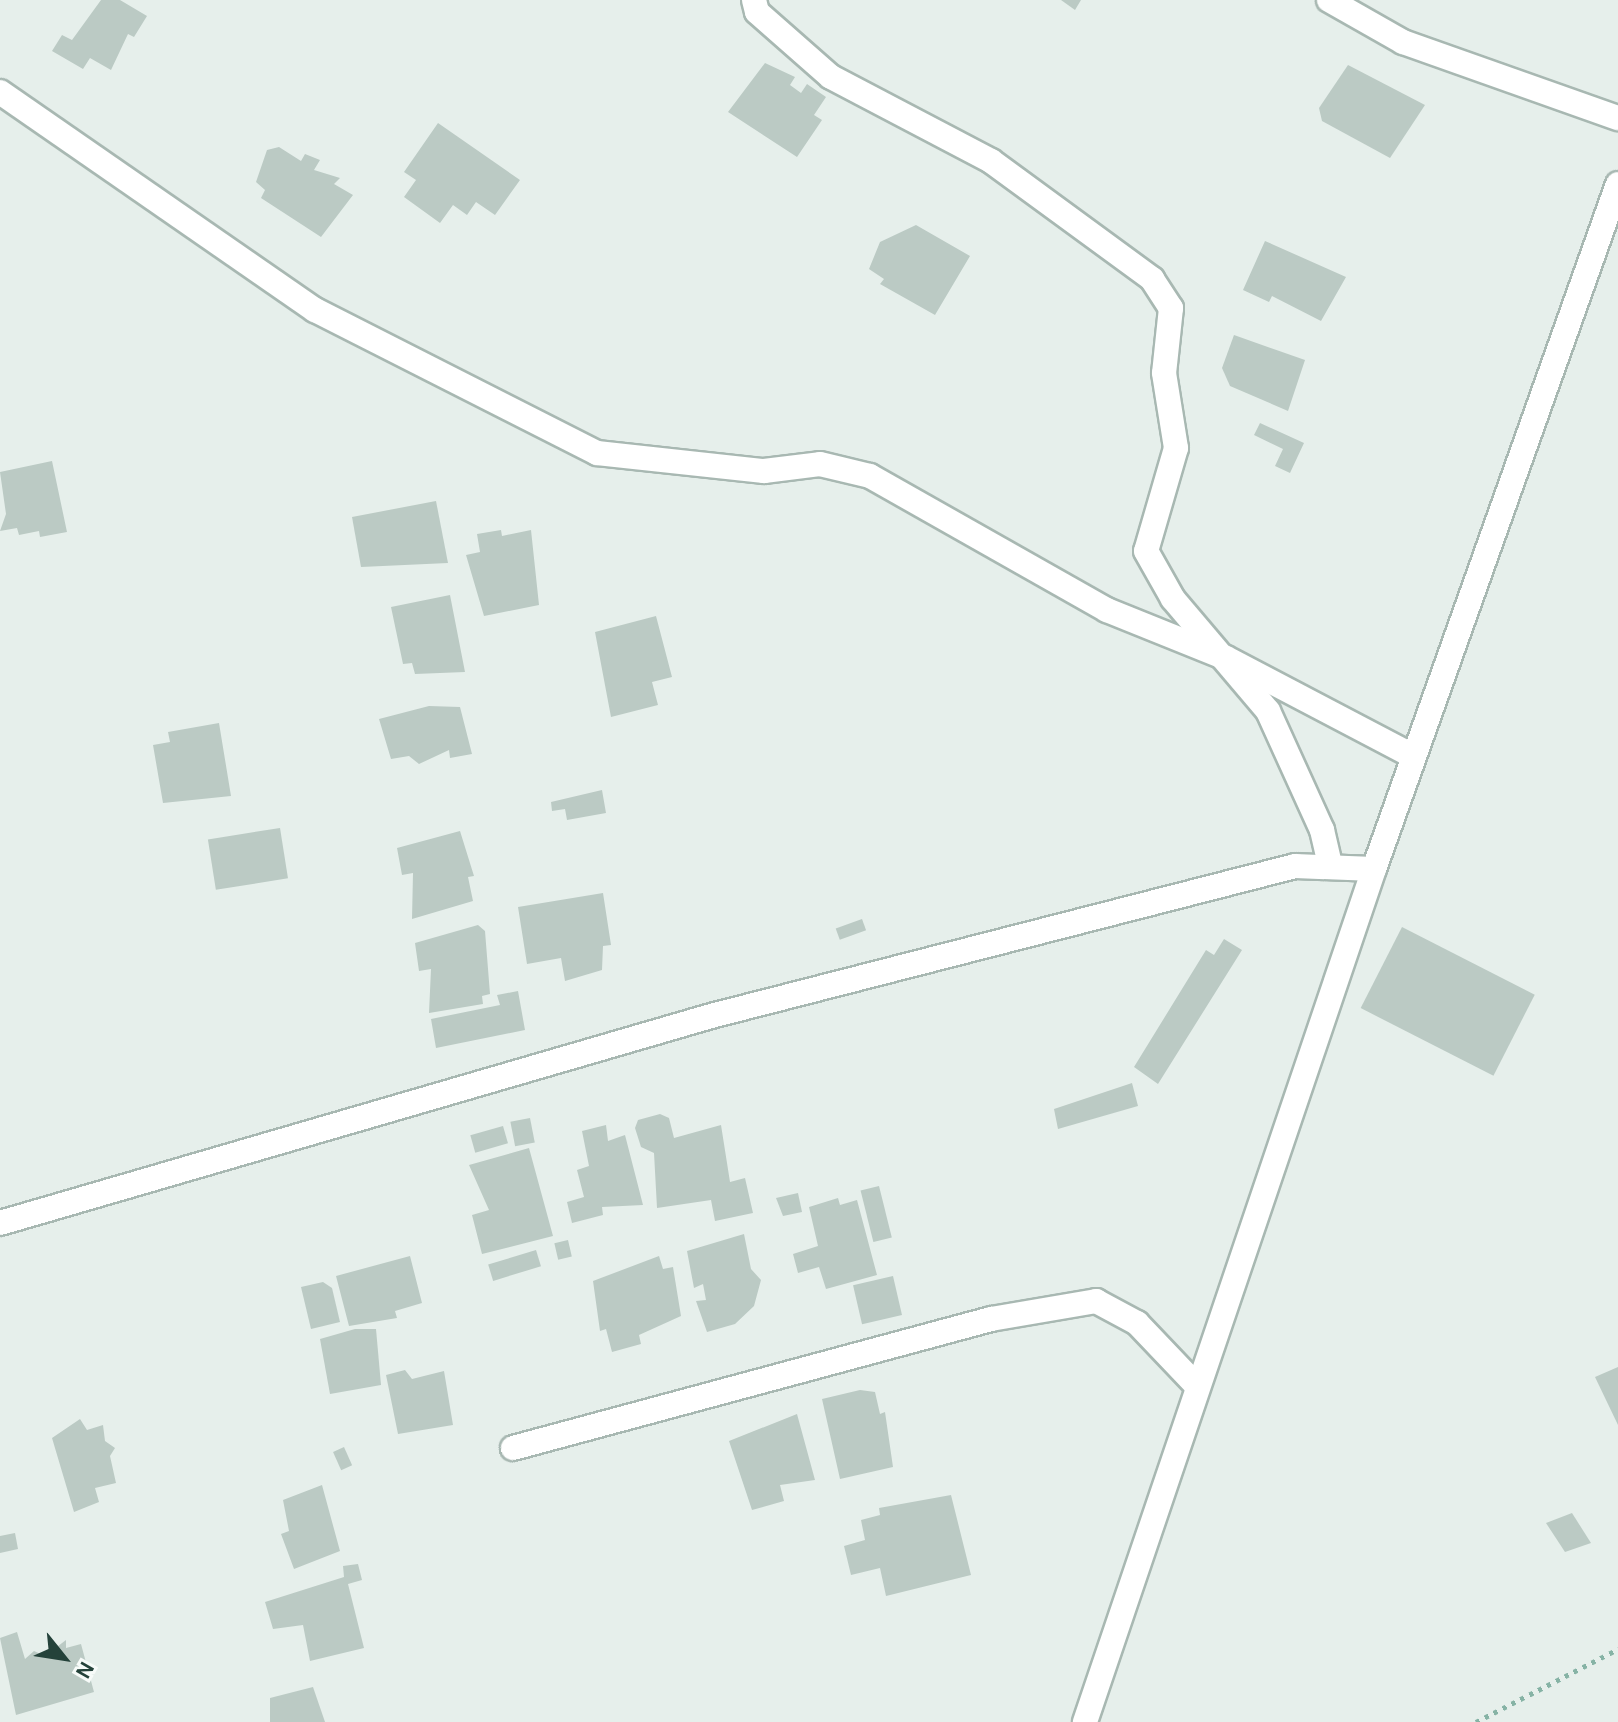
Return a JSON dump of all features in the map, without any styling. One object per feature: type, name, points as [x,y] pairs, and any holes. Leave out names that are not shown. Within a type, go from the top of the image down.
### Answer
[{"type":"street","points":[[754,0],[757,12],[831,77],[991,161],[1152,279],[1171,308],[1164,373],[1176,448],[1146,551],[1173,599],[1226,658],[1282,736],[1330,866]]},
{"type":"street","points":[[1329,0],[1403,42],[1618,118]]},
{"type":"street","points":[[0,92],[315,310],[597,453],[764,471],[820,464],[870,476],[1107,610],[1226,658],[1411,755]]},
{"type":"street","points":[[1085,1722],[1411,755],[1618,184]]},
{"type":"street","points":[[0,1223],[711,1016],[1295,866],[1374,869]]},
{"type":"street","points":[[513,1448],[991,1319],[1096,1301],[1137,1323],[1198,1387]]},
{"type":"path","points":[[1476,1722],[1618,1649]]},
{"type":"building","points":[[101,0],[120,0],[147,16],[134,37],[128,34],[111,70],[90,58],[83,69],[52,51],[62,35],[72,40]]},
{"type":"building","points":[[1061,0],[1081,0],[1075,10]]},
{"type":"building","points":[[765,63],[795,77],[790,85],[801,93],[807,84],[826,97],[814,115],[822,120],[797,157],[728,112]]},
{"type":"building","points":[[1348,65],[1425,105],[1390,158],[1322,121],[1319,108]]},
{"type":"building","points":[[438,123],[520,180],[495,215],[476,202],[467,215],[453,205],[440,223],[404,197],[416,180],[404,172]]},
{"type":"building","points":[[279,147],[301,161],[305,154],[320,160],[314,170],[340,178],[334,184],[353,195],[321,237],[261,198],[265,190],[256,182],[267,150]]},
{"type":"building","points":[[916,225],[970,256],[935,315],[880,284],[884,279],[869,269],[880,242]]},
{"type":"building","points":[[1265,241],[1346,277],[1321,321],[1272,296],[1269,302],[1243,290]]},
{"type":"building","points":[[1234,335],[1305,360],[1288,411],[1230,386],[1222,368]]},
{"type":"building","points":[[1260,423],[1304,443],[1290,473],[1275,466],[1283,449],[1254,435]]},
{"type":"building","points":[[52,461],[67,532],[40,537],[39,531],[19,535],[17,528],[0,531],[6,514],[0,472]]},
{"type":"building","points":[[436,501],[448,563],[361,567],[352,517]]},
{"type":"building","points":[[501,530],[502,536],[531,530],[539,605],[484,616],[466,555],[480,552],[477,534]]},
{"type":"building","points":[[450,595],[465,672],[415,674],[412,663],[403,664],[391,607]]},
{"type":"building","points":[[656,616],[672,677],[652,682],[658,705],[611,717],[595,632]]},
{"type":"building","points":[[429,706],[460,707],[472,754],[450,758],[449,750],[419,764],[409,756],[391,759],[379,719]]},
{"type":"building","points":[[219,723],[231,796],[163,803],[153,745],[170,742],[168,732]]},
{"type":"building","points":[[602,790],[606,813],[567,820],[565,809],[552,811],[551,802]]},
{"type":"building","points":[[280,828],[288,878],[216,890],[208,839]]},
{"type":"building","points":[[460,831],[474,876],[468,877],[473,901],[412,919],[413,873],[402,875],[397,848]]},
{"type":"building","points":[[603,893],[611,945],[603,946],[602,970],[565,981],[561,958],[527,964],[518,907]]},
{"type":"building","points":[[862,919],[866,930],[840,940],[836,929]]},
{"type":"building","points":[[478,925],[485,931],[490,994],[482,996],[483,1004],[429,1013],[431,969],[419,971],[415,943]]},
{"type":"building","points":[[1402,927],[1535,995],[1493,1076],[1361,1008]]},
{"type":"building","points":[[1224,939],[1242,950],[1158,1084],[1134,1067],[1206,950],[1214,955]]},
{"type":"building","points":[[518,991],[525,1030],[436,1048],[431,1019],[500,1005],[497,995]]},
{"type":"building","points":[[1132,1083],[1138,1106],[1058,1129],[1054,1109]]},
{"type":"building","points":[[660,1114],[669,1118],[674,1138],[721,1125],[730,1182],[745,1178],[753,1213],[715,1221],[711,1200],[657,1208],[654,1153],[641,1147],[635,1128],[638,1120]]},
{"type":"building","points":[[530,1118],[535,1143],[515,1146],[510,1122]]},
{"type":"building","points":[[606,1125],[608,1141],[625,1135],[643,1205],[602,1207],[603,1215],[572,1223],[567,1202],[584,1197],[577,1170],[589,1166],[582,1131]]},
{"type":"building","points":[[503,1126],[508,1143],[475,1153],[470,1135]]},
{"type":"building","points":[[529,1148],[553,1236],[482,1254],[472,1215],[489,1210],[469,1165]]},
{"type":"building","points":[[879,1186],[892,1237],[873,1242],[861,1191]]},
{"type":"building","points":[[798,1193],[802,1212],[783,1216],[776,1198]]},
{"type":"building","points":[[838,1198],[840,1205],[857,1200],[877,1275],[826,1289],[819,1267],[798,1273],[793,1254],[818,1246],[809,1207]]},
{"type":"building","points":[[744,1234],[751,1269],[761,1280],[754,1306],[735,1324],[707,1332],[696,1301],[706,1300],[703,1284],[694,1288],[687,1251]]},
{"type":"building","points":[[568,1240],[572,1257],[558,1260],[554,1243]]},
{"type":"building","points":[[536,1250],[541,1266],[493,1281],[488,1265]]},
{"type":"building","points":[[410,1256],[422,1303],[395,1311],[397,1318],[349,1326],[336,1276]]},
{"type":"building","points":[[659,1256],[663,1269],[673,1267],[681,1316],[639,1335],[641,1344],[612,1352],[606,1329],[600,1331],[593,1281]]},
{"type":"building","points":[[893,1276],[902,1315],[862,1324],[853,1285]]},
{"type":"building","points":[[323,1282],[332,1288],[340,1322],[311,1329],[301,1287]]},
{"type":"building","points":[[355,1329],[376,1329],[381,1385],[330,1394],[320,1339]]},
{"type":"building","points":[[1618,1367],[1618,1425],[1595,1377]]},
{"type":"building","points":[[405,1370],[412,1379],[444,1371],[453,1425],[398,1434],[386,1375]]},
{"type":"building","points":[[860,1390],[875,1392],[880,1414],[885,1412],[893,1467],[840,1479],[822,1399]]},
{"type":"building","points":[[797,1414],[815,1480],[780,1485],[784,1501],[752,1510],[729,1441]]},
{"type":"building","points":[[80,1419],[87,1430],[103,1425],[105,1441],[115,1448],[110,1456],[116,1483],[95,1488],[99,1502],[74,1512],[52,1438]]},
{"type":"building","points":[[344,1447],[352,1465],[341,1470],[333,1452]]},
{"type":"building","points":[[322,1485],[340,1551],[294,1569],[281,1534],[289,1531],[283,1500]]},
{"type":"building","points":[[951,1495],[971,1575],[886,1596],[880,1568],[851,1575],[844,1546],[865,1540],[861,1520],[880,1515],[879,1508]]},
{"type":"building","points":[[1572,1513],[1591,1543],[1565,1552],[1546,1523]]},
{"type":"building","points":[[15,1533],[18,1549],[0,1553],[0,1536]]},
{"type":"building","points":[[358,1564],[362,1580],[348,1584],[364,1648],[310,1661],[303,1625],[273,1629],[265,1602],[344,1577],[343,1566]]},
{"type":"building","points":[[17,1632],[25,1659],[34,1651],[45,1656],[66,1640],[66,1648],[81,1644],[94,1692],[16,1715],[0,1638]]},
{"type":"building","points":[[313,1687],[325,1722],[270,1722],[270,1698]]}]
